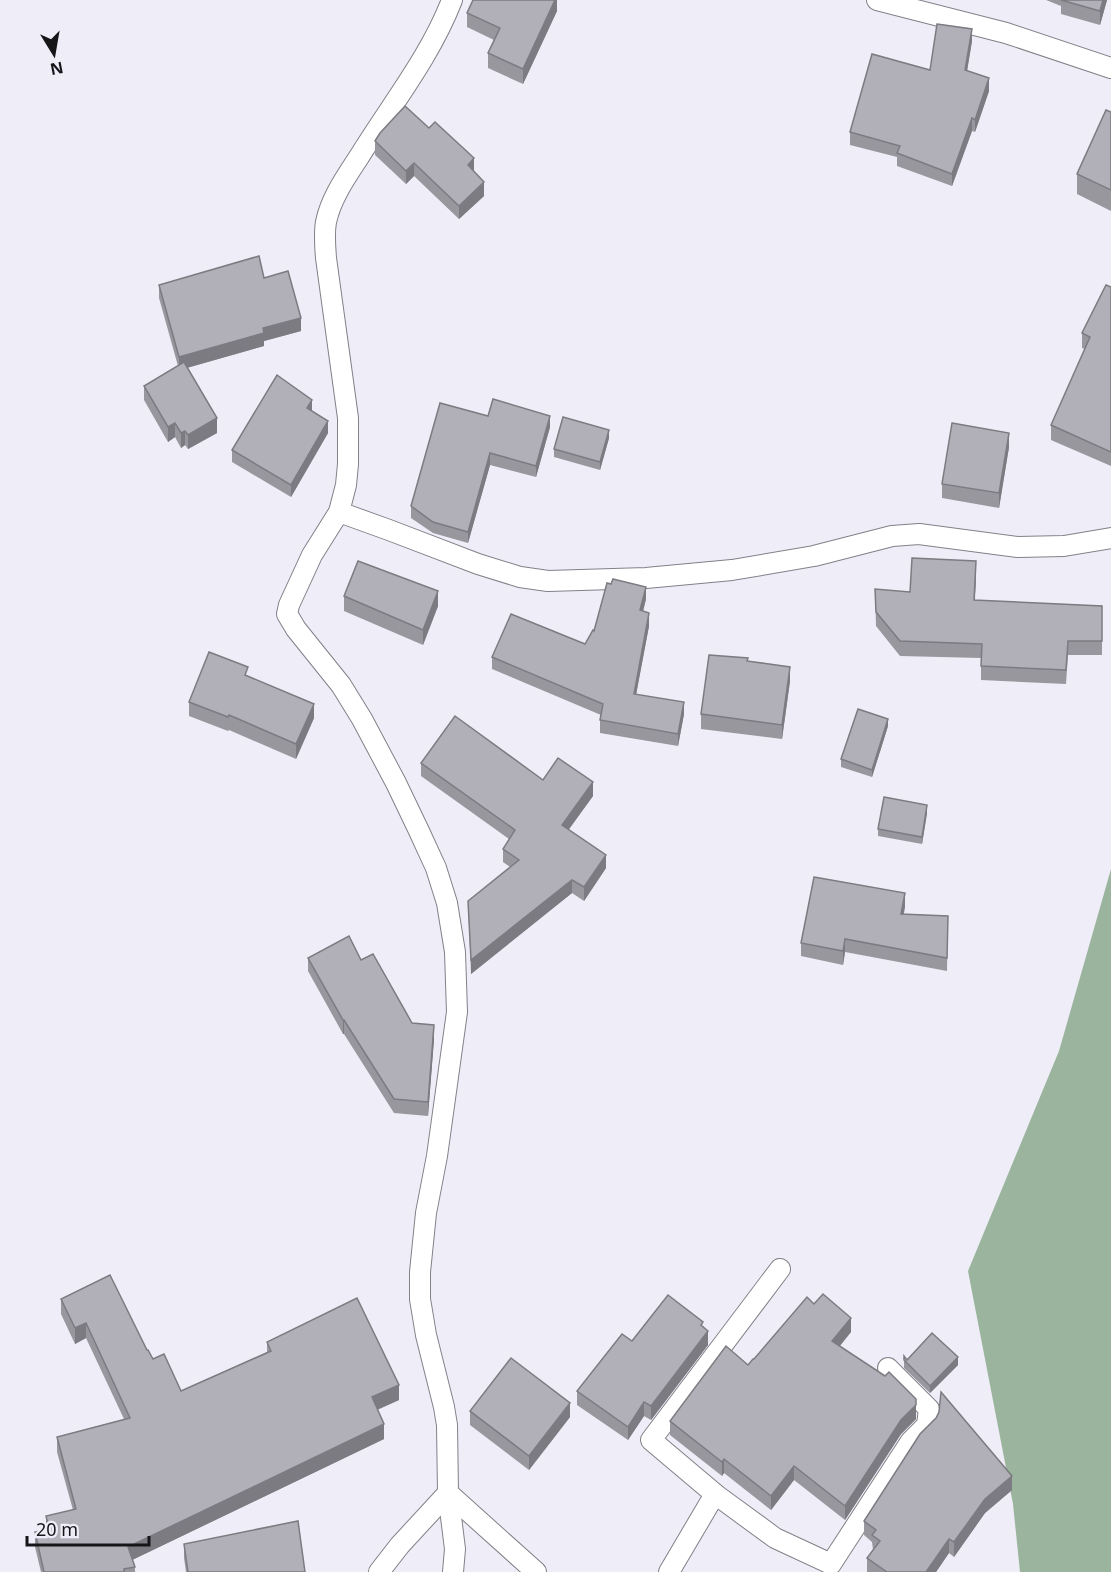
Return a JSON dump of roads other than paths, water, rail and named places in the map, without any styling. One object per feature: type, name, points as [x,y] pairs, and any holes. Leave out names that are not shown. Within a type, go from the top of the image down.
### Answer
[{"type":"lane","points":[[452,0],[443,24],[418,68],[382,118],[337,192],[326,221],[326,258],[348,418],[346,485],[339,512],[312,555],[287,614],[296,629],[342,685],[396,783],[436,868],[447,903],[455,952],[457,1012],[437,1156],[426,1213],[420,1272],[420,1299],[447,1425],[448,1493],[455,1549],[453,1572]]},
{"type":"lane","points":[[877,0],[1006,33],[1111,68]]},
{"type":"lane","points":[[339,512],[478,564],[520,577],[548,581],[646,578],[732,570],[813,556],[892,536],[919,534],[1018,547],[1064,546],[1111,538]]},
{"type":"lane","points":[[780,1269],[651,1440],[715,1494],[775,1538],[831,1564],[911,1441],[927,1425],[929,1409],[888,1368]]},
{"type":"lane","points":[[379,1572],[400,1545],[448,1493]]},
{"type":"lane","points":[[448,1493],[536,1572]]},
{"type":"lane","points":[[669,1572],[715,1494]]}]
